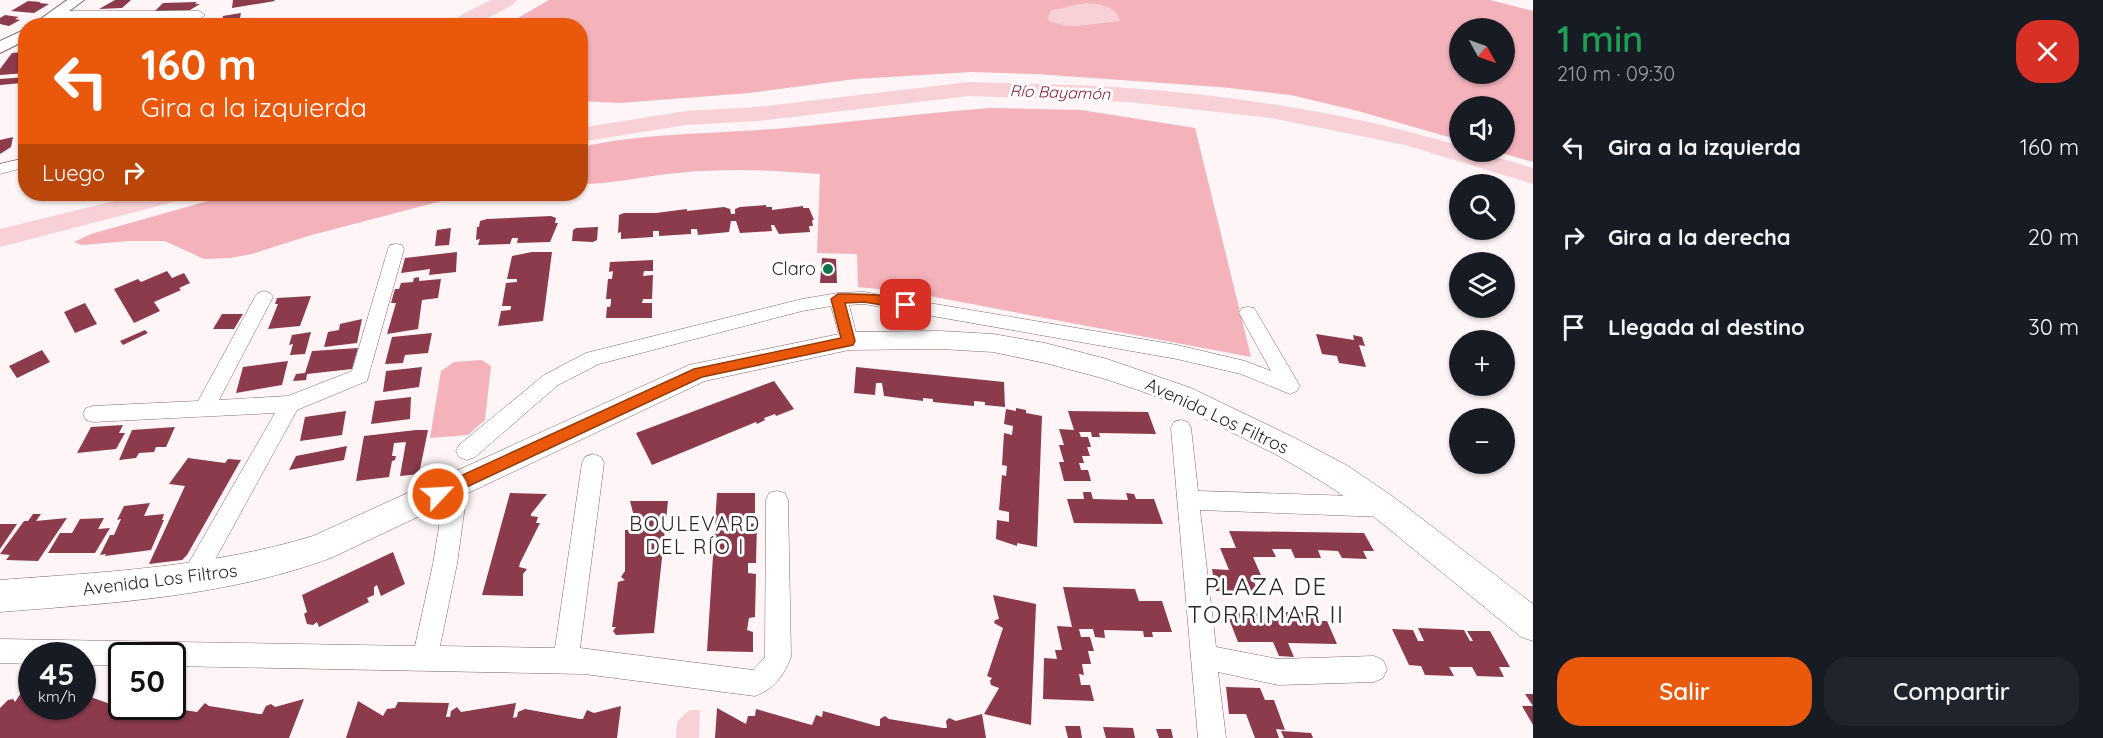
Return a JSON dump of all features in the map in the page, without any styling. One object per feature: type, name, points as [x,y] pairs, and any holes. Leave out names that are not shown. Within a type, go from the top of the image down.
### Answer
[{"type":"main road","name":"Avenida Los Filtros","points":[[11,597],[192,579],[275,564],[320,548],[699,372],[849,341],[940,340],[993,343],[1045,353],[1107,369],[1181,395],[1287,447],[1337,475],[1384,507],[1533,625]]},
{"type":"street","points":[[50,18],[77,0]]},
{"type":"street","points":[[197,18],[207,0]]},
{"type":"street","points":[[55,15],[140,18]]},
{"type":"street","points":[[0,48],[18,39]]},
{"type":"street","points":[[0,169],[18,164]]},
{"type":"street","points":[[93,414],[290,404],[360,376],[396,249]]},
{"type":"street","points":[[205,407],[264,297]]},
{"type":"street","points":[[467,451],[550,380],[593,358],[802,305],[838,299],[864,298],[1177,352],[1245,368],[1290,386],[1248,313]]},
{"type":"street","points":[[838,299],[849,341]]},
{"type":"street","points":[[192,579],[290,404]]},
{"type":"street","points":[[1181,428],[1212,738]]},
{"type":"street","points":[[566,660],[593,463]]},
{"type":"street","points":[[425,658],[445,564],[457,484]]},
{"type":"street","points":[[0,651],[566,660],[755,683],[765,678],[773,670],[778,657],[777,500]]},
{"type":"street","points":[[1188,500],[1384,507]]},
{"type":"street","points":[[0,584],[15,583],[11,597]]},
{"type":"street","points":[[1204,657],[1278,672],[1374,669]]},
{"type":"shaded area","points":[[549,0],[1490,0],[1533,11],[1533,162],[1515,157],[1515,96],[1449,96],[1449,137],[1358,111],[1291,95],[1220,87],[1036,74],[972,72],[855,79],[749,93],[619,103],[588,101],[588,18],[518,18]]},
{"type":"shaded area","points":[[1086,3],[1112,9],[1120,21],[1066,26],[1049,21],[1047,17],[1052,10]]},
{"type":"shaded area","points":[[991,108],[1081,110],[1195,128],[1251,357],[908,292],[858,287],[857,254],[817,253],[820,174],[713,170],[588,184],[588,145],[657,136],[786,128]]},
{"type":"shaded area","points":[[208,201],[441,201],[308,236],[252,254],[230,258],[204,259],[165,241],[82,245],[74,242],[91,234]]},
{"type":"shaded area","points":[[482,360],[491,366],[485,420],[468,435],[430,438],[441,371],[454,362]]},
{"type":"shaded area","points":[[689,710],[700,710],[699,738],[676,738],[677,722]]},
{"type":"building","points":[[115,0],[131,0],[122,8],[99,9]]},
{"type":"building","points":[[233,0],[274,0],[275,1],[232,8]]},
{"type":"building","points":[[28,1],[49,4],[34,13],[11,11]]},
{"type":"building","points":[[197,2],[195,4],[200,4],[190,10],[155,11],[163,3]]},
{"type":"building","points":[[241,13],[240,18],[223,18],[223,16]]},
{"type":"building","points":[[5,15],[19,17],[15,19],[18,21],[9,26],[0,24],[0,18]]},
{"type":"building","points":[[18,52],[18,74],[0,75],[0,69],[12,53]]},
{"type":"building","points":[[18,78],[18,83],[0,85],[0,79]]},
{"type":"building","points":[[13,137],[11,147],[0,154],[0,140]]},
{"type":"building","points":[[766,205],[766,207],[772,207],[772,210],[803,206],[803,208],[809,208],[814,220],[812,220],[813,226],[809,226],[810,232],[779,234],[774,225],[771,225],[772,231],[740,233],[736,221],[731,221],[729,232],[698,235],[697,229],[691,229],[691,234],[659,236],[659,231],[653,231],[653,237],[621,239],[621,232],[618,233],[619,215],[624,213],[656,213],[724,207],[730,209],[731,214],[735,214],[735,209],[740,207]]},
{"type":"building","points":[[551,216],[556,218],[555,223],[558,223],[550,242],[517,243],[518,238],[512,238],[510,244],[478,245],[480,239],[476,240],[480,221]]},
{"type":"building","points":[[598,227],[597,240],[593,242],[572,241],[573,230],[576,228]]},
{"type":"building","points":[[451,228],[449,245],[435,246],[437,230]]},
{"type":"building","points":[[457,252],[456,272],[429,275],[430,269],[401,273],[405,258]]},
{"type":"building","points":[[532,252],[552,252],[543,321],[498,326],[501,311],[511,308],[511,306],[502,306],[506,283],[517,282],[517,279],[507,279],[512,256]]},
{"type":"building","name":"Claro","points":[[822,258],[836,259],[837,283],[820,283]]},
{"type":"building","points":[[653,260],[653,271],[644,271],[643,276],[653,275],[652,299],[643,299],[642,303],[652,303],[652,318],[606,318],[607,307],[610,307],[611,303],[611,299],[606,299],[608,279],[612,279],[613,271],[609,272],[610,262]]},
{"type":"building","points":[[167,271],[172,278],[184,273],[190,283],[179,288],[181,290],[154,302],[160,311],[134,323],[114,289],[138,279],[141,282]]},
{"type":"building","points":[[419,277],[419,281],[441,279],[438,298],[422,300],[418,329],[387,334],[396,303],[391,303],[395,289],[399,289],[401,283],[413,282],[414,278]]},
{"type":"building","points":[[311,296],[300,326],[268,329],[278,304],[275,304],[277,298]]},
{"type":"building","points":[[85,303],[97,324],[75,333],[64,312]]},
{"type":"building","points":[[222,314],[243,314],[234,329],[213,329]]},
{"type":"building","points":[[362,319],[357,343],[324,347],[328,332],[339,330],[340,324]]},
{"type":"building","points":[[145,330],[148,333],[123,345],[120,341]]},
{"type":"building","points":[[311,332],[305,354],[290,355],[293,344],[289,345],[292,335]]},
{"type":"building","points":[[432,333],[428,353],[405,355],[403,363],[385,364],[392,337]]},
{"type":"building","points":[[1316,334],[1354,340],[1353,335],[1362,337],[1365,346],[1359,345],[1366,367],[1339,363],[1337,356],[1322,354]]},
{"type":"building","points":[[358,348],[352,369],[307,374],[306,380],[293,381],[296,374],[305,373],[312,351]]},
{"type":"building","points":[[42,350],[50,362],[17,378],[9,366]]},
{"type":"building","points":[[288,361],[282,385],[236,393],[243,367]]},
{"type":"building","points":[[422,367],[419,387],[383,392],[386,371]]},
{"type":"building","points":[[856,367],[1004,382],[1005,407],[985,405],[985,402],[974,401],[974,406],[933,402],[933,399],[923,398],[923,401],[884,396],[882,383],[876,383],[875,395],[854,393]]},
{"type":"building","points":[[774,381],[794,409],[764,418],[765,420],[757,424],[756,422],[652,465],[636,433]]},
{"type":"building","points":[[411,397],[410,419],[371,424],[375,401]]},
{"type":"building","points":[[1016,408],[1026,410],[1026,413],[1042,416],[1037,547],[1017,543],[1017,546],[996,539],[997,520],[1009,522],[1009,512],[999,510],[1002,475],[1006,476],[1007,466],[1002,465],[1004,433],[1012,435],[1013,426],[1004,424],[1006,409],[1016,411]]},
{"type":"building","points":[[346,411],[342,435],[300,441],[305,417]]},
{"type":"building","points":[[1068,411],[1148,412],[1156,434],[1099,433],[1100,437],[1092,437],[1091,432],[1079,432],[1081,437],[1088,437],[1091,447],[1087,447],[1090,456],[1082,456],[1084,463],[1079,463],[1081,470],[1088,470],[1091,481],[1064,481],[1059,462],[1064,462],[1059,445],[1064,445],[1059,429],[1074,430]]},
{"type":"building","points":[[123,425],[119,433],[125,433],[116,449],[77,453],[91,427]]},
{"type":"building","points":[[175,427],[166,447],[156,447],[154,452],[139,453],[136,458],[119,460],[132,430]]},
{"type":"building","points":[[428,430],[419,474],[400,476],[406,442],[394,443],[392,456],[396,456],[392,461],[389,477],[356,481],[364,436]]},
{"type":"building","points":[[347,446],[344,460],[289,470],[296,456]]},
{"type":"building","points":[[188,458],[225,463],[228,459],[241,460],[187,555],[182,560],[149,564],[185,486],[169,484]]},
{"type":"building","points":[[1083,492],[1091,492],[1093,499],[1128,500],[1126,493],[1134,494],[1136,499],[1154,499],[1163,524],[1074,523],[1067,499],[1084,499]]},
{"type":"building","points":[[510,493],[547,494],[531,514],[531,516],[538,517],[536,523],[540,523],[519,567],[527,569],[523,574],[523,596],[482,595]]},
{"type":"building","points":[[717,493],[755,493],[755,513],[750,514],[750,524],[757,523],[756,563],[748,563],[748,573],[756,574],[755,617],[749,618],[747,630],[753,632],[753,652],[707,651]]},
{"type":"building","points":[[630,501],[668,501],[654,633],[616,635],[613,631],[616,627],[612,627],[618,582],[625,580],[621,577],[625,571],[625,530],[634,530],[629,525],[635,520]]},
{"type":"building","points":[[150,503],[144,516],[164,514],[162,520],[164,520],[151,550],[100,555],[110,535],[114,535],[121,519],[117,520],[124,506]]},
{"type":"building","points":[[33,514],[41,514],[36,521],[67,518],[38,561],[6,560],[10,555],[0,554],[24,521],[28,521]]},
{"type":"building","points":[[104,518],[98,529],[110,528],[95,553],[48,553],[60,533],[72,533],[80,519]]},
{"type":"building","points":[[0,524],[17,524],[0,549]]},
{"type":"building","points":[[1229,531],[1364,533],[1374,551],[1363,551],[1367,559],[1342,558],[1338,551],[1318,550],[1321,558],[1295,558],[1291,549],[1272,549],[1276,557],[1253,557],[1264,582],[1254,581],[1258,592],[1216,591],[1212,569],[1229,570],[1220,548],[1236,548]]},
{"type":"building","points":[[393,552],[405,584],[381,596],[377,585],[374,587],[374,595],[367,598],[369,602],[319,627],[317,622],[313,625],[307,624],[304,614],[307,612],[302,595]]},
{"type":"building","points":[[1063,587],[1135,589],[1139,601],[1162,601],[1172,632],[1152,632],[1153,637],[1144,637],[1143,631],[1104,630],[1105,638],[1095,637],[1093,629],[1079,629],[1081,637],[1090,637],[1094,651],[1088,651],[1091,664],[1082,664],[1084,675],[1079,674],[1081,685],[1090,685],[1094,701],[1043,699],[1044,658],[1057,659],[1055,650],[1062,650],[1057,626],[1072,627]]},
{"type":"building","points":[[993,595],[1036,604],[1031,725],[984,714],[999,688],[991,685],[992,678],[987,676],[1003,628],[994,623],[999,619]]},
{"type":"building","points":[[1237,612],[1263,612],[1267,620],[1288,620],[1284,612],[1312,612],[1316,621],[1327,621],[1337,644],[1288,643],[1294,657],[1279,656],[1273,642],[1238,642],[1229,619],[1240,620]]},
{"type":"building","points":[[1418,628],[1464,630],[1470,641],[1473,641],[1467,631],[1490,631],[1510,667],[1499,667],[1504,677],[1477,676],[1472,667],[1449,667],[1454,676],[1425,675],[1421,666],[1409,665],[1392,629],[1413,630],[1418,641],[1424,641]]},
{"type":"building","points":[[1226,687],[1260,688],[1265,700],[1274,700],[1285,730],[1276,729],[1279,738],[1255,738],[1246,714],[1229,714]]},
{"type":"building","points":[[1525,694],[1533,694],[1533,706]]},
{"type":"building","points":[[18,698],[18,720],[96,720],[96,699],[108,703],[108,720],[186,720],[186,710],[197,712],[205,703],[209,706],[262,714],[266,706],[271,704],[275,707],[304,699],[289,738],[0,738],[0,708],[8,700],[13,699],[15,702]]},
{"type":"building","points":[[358,701],[383,716],[387,709],[395,708],[398,702],[449,703],[446,717],[450,717],[451,711],[457,707],[461,712],[516,703],[513,718],[525,709],[583,719],[587,710],[594,713],[621,706],[617,738],[346,738]]},
{"type":"building","points":[[1522,706],[1533,706],[1533,725]]},
{"type":"building","points":[[717,708],[746,724],[748,716],[755,716],[756,709],[812,725],[816,715],[822,717],[823,711],[877,726],[880,726],[880,719],[885,716],[889,719],[943,728],[947,728],[946,721],[949,718],[956,721],[982,714],[986,738],[715,738]]},
{"type":"building","points":[[1065,726],[1080,726],[1082,738],[1068,738]]},
{"type":"building","points":[[1103,727],[1133,728],[1135,738],[1106,738]]},
{"type":"building","points":[[1156,729],[1171,729],[1173,738],[1159,738]]},
{"type":"building","points":[[1281,731],[1311,733],[1313,738],[1284,738]]},
{"type":"waterway","name":"Río Bayamón","points":[[470,18],[507,0]]},
{"type":"waterway","name":"Río Bayamón","points":[[588,134],[686,118],[757,114],[969,89],[1129,95],[1271,111],[1410,139],[1533,176]]},
{"type":"waterway","points":[[0,238],[146,201]]},
{"type":"place","name":"Claro","points":[[828,269]]},
{"type":"district","name":"BOULEVARD DEL RÍO I","points":[[695,536]]},
{"type":"district","name":"PLAZA DE TORRIMAR II","points":[[1266,601]]},
{"type":"route","points":[[438,494],[699,372],[849,341],[838,299],[864,298],[906,305]]}]
